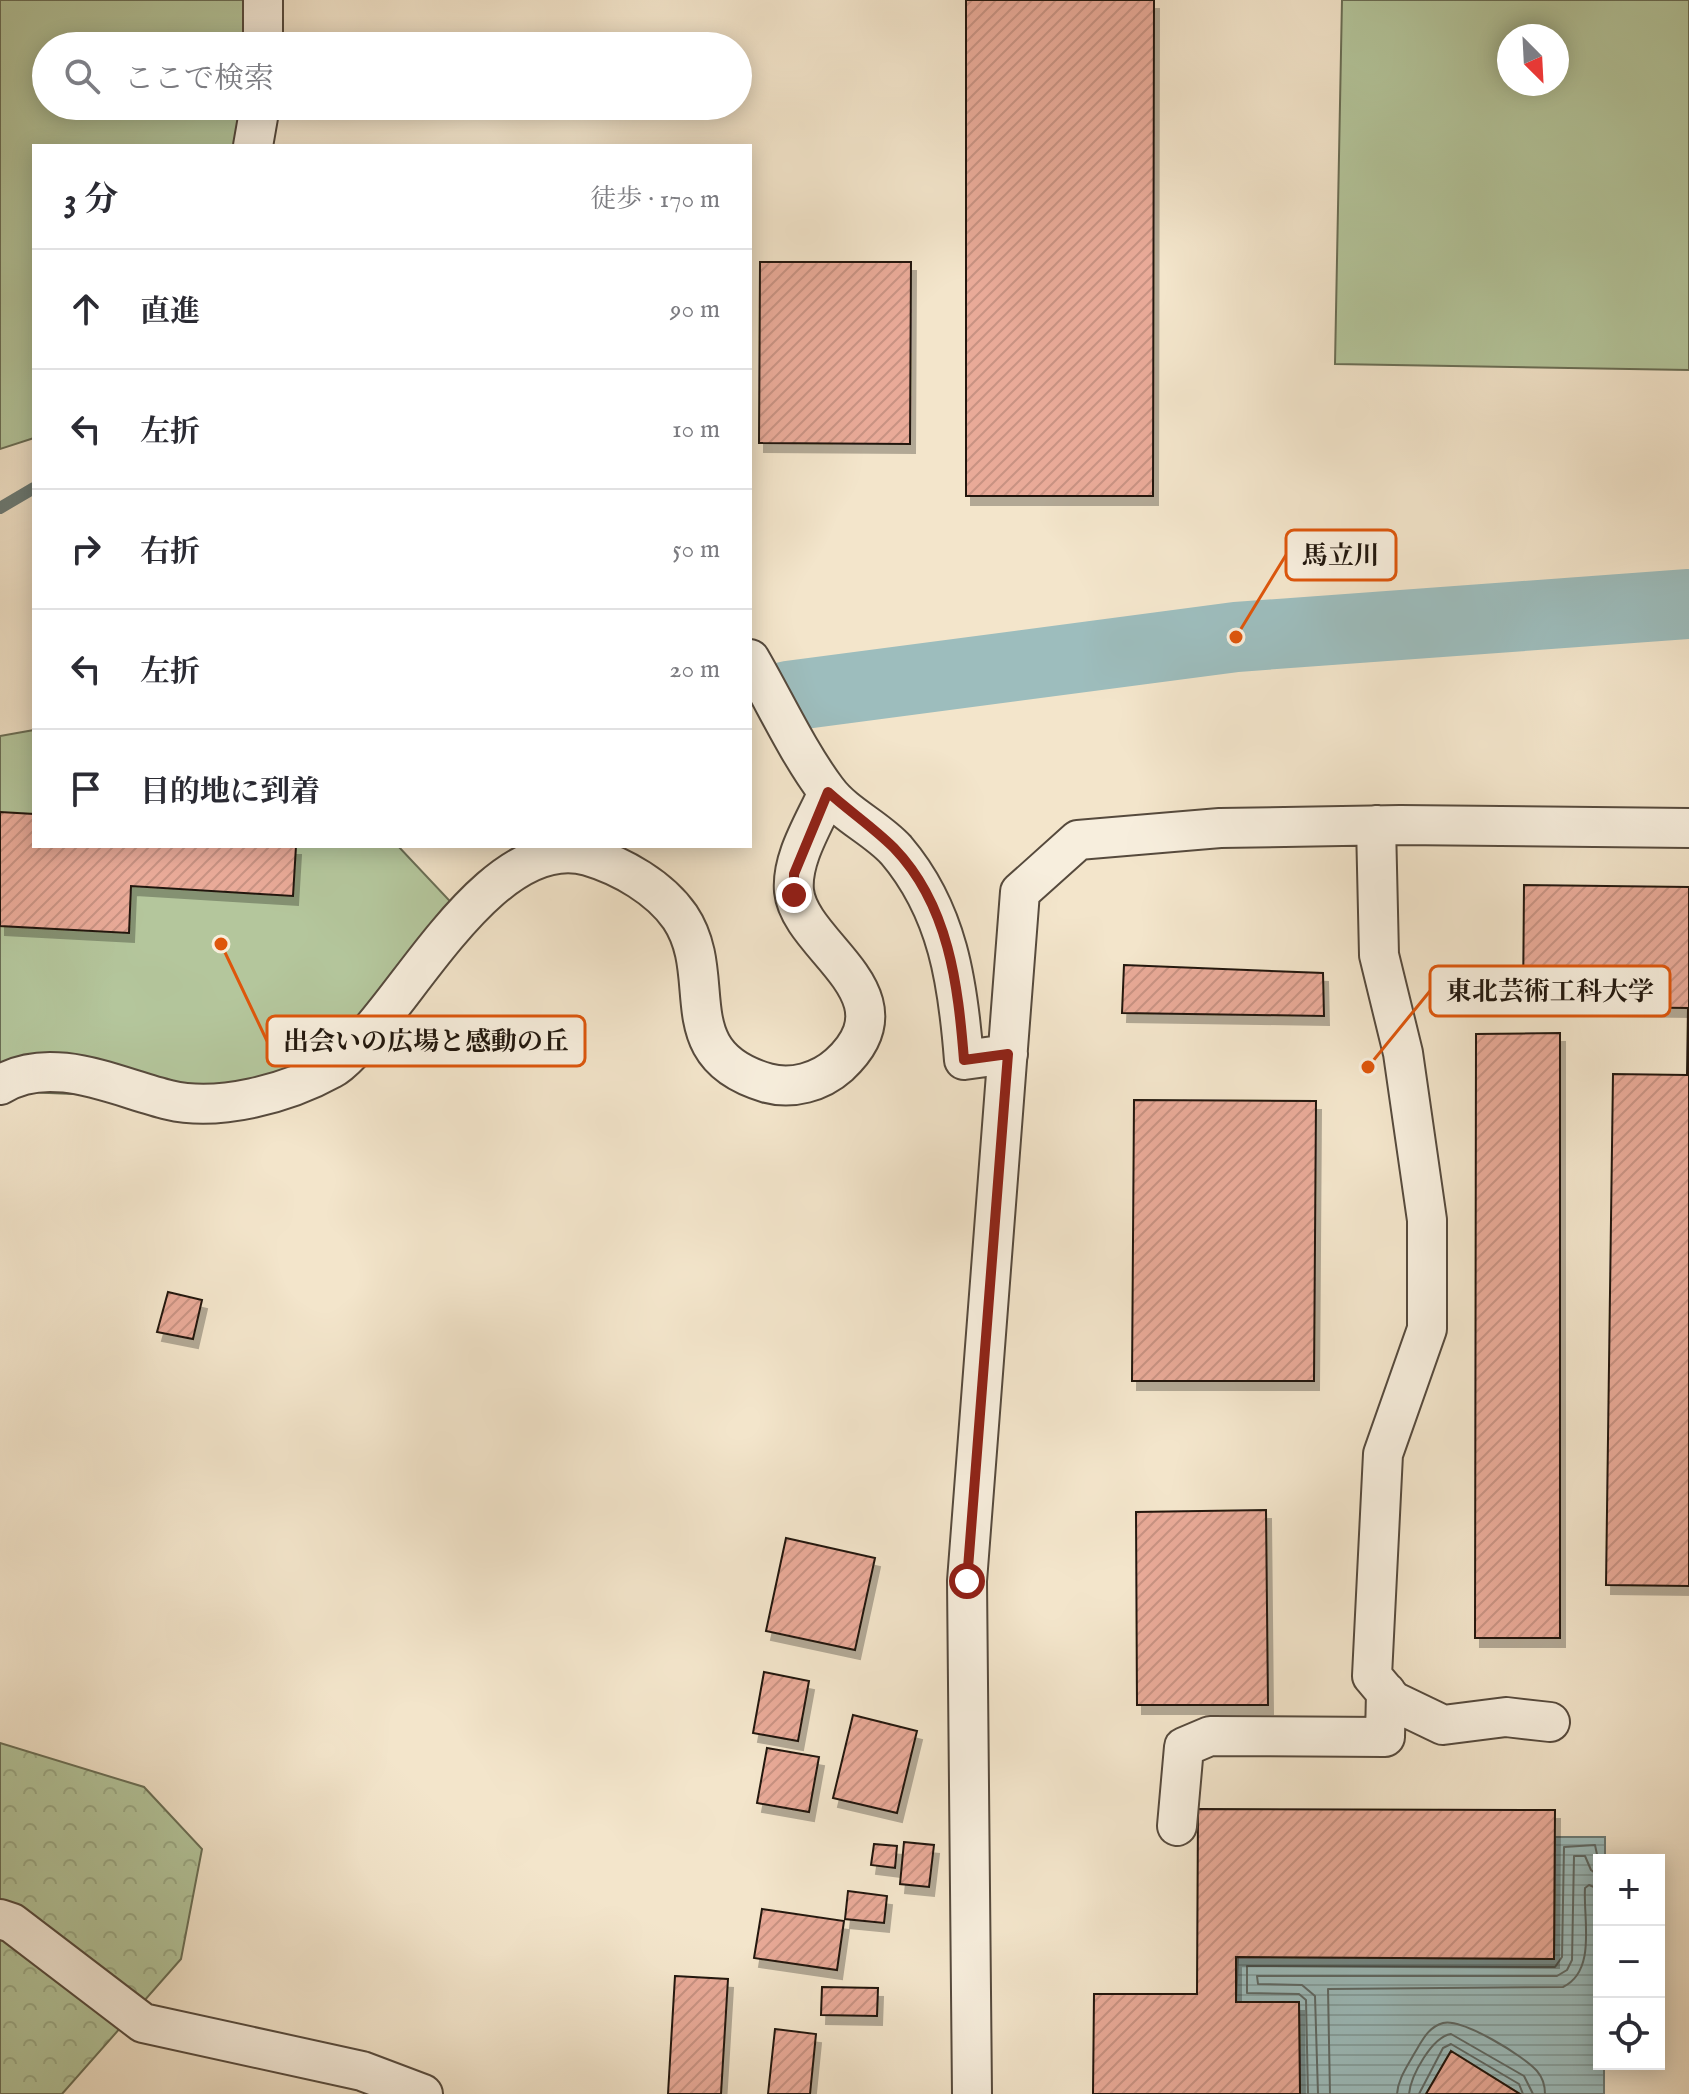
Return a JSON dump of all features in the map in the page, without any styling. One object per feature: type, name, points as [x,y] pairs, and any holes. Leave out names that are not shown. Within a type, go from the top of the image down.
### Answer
[{"type":"street","points":[[263,0],[263,32]]},
{"type":"street","points":[[253,144],[258,120]]},
{"type":"street","points":[[752,662],[828,792],[894,849],[924,888],[947,940],[959,997],[964,1060],[1008,1054]]},
{"type":"street","points":[[0,1085],[51,1072],[104,1078],[172,1101],[244,1101],[290,1088],[336,1067],[381,1023],[469,907],[511,869],[547,855],[586,855],[636,876],[680,917],[695,945],[704,1031],[736,1072],[776,1086],[823,1078],[841,1063],[860,1038],[863,1014],[860,990],[808,921],[794,895],[794,874],[828,792]]},
{"type":"street","points":[[1376,825],[1379,955],[1403,1053],[1427,1220],[1427,1329],[1383,1454],[1372,1676],[1393,1701],[1443,1725],[1506,1717],[1550,1722]]},
{"type":"street","points":[[972,2094],[967,1581],[1020,892],[1078,840],[1220,828],[1376,825],[1689,828]]},
{"type":"street","points":[[1177,1826],[1184,1747],[1210,1736],[1385,1737],[1386,1692]]},
{"type":"street","points":[[0,1919],[12,1923],[143,2023],[362,2071],[422,2094]]},
{"type":"green space","points":[[0,0],[263,0],[259,32],[32,32],[32,120],[242,120],[237,144],[32,144],[32,439],[0,449]]},
{"type":"green space","points":[[1342,0],[1689,0],[1689,370],[1335,364]]},
{"type":"green space","points":[[32,730],[32,848],[400,848],[463,915],[372,1031],[244,1101],[0,1091],[0,736]]},
{"type":"green space","points":[[0,1743],[144,1787],[202,1849],[181,1959],[62,2094],[0,2094]]},
{"type":"water","points":[[1555,1837],[1605,1837],[1605,1854],[1593,1854],[1593,2070],[1604,2070],[1604,2094],[1520,2094],[1451,2051],[1426,2094],[1300,2094],[1299,2003],[1236,2002],[1238,1957],[1554,1959]]},
{"type":"building","points":[[966,0],[1154,0],[1153,496],[966,496]]},
{"type":"building","points":[[760,262],[911,262],[910,444],[759,443]]},
{"type":"building","points":[[0,812],[32,814],[32,848],[296,848],[293,896],[131,886],[129,933],[0,926]]},
{"type":"building","points":[[1524,885],[1689,887],[1689,1586],[1606,1585],[1613,1074],[1687,1075],[1688,1008],[1523,1006]]},
{"type":"building","points":[[1124,965],[1323,973],[1324,1016],[1122,1013]]},
{"type":"building","points":[[1560,1033],[1560,1638],[1475,1638],[1476,1034]]},
{"type":"building","points":[[1134,1100],[1316,1101],[1314,1381],[1132,1381]]},
{"type":"building","points":[[168,1292],[202,1300],[193,1339],[157,1332]]},
{"type":"building","points":[[1266,1510],[1268,1705],[1137,1705],[1136,1512]]},
{"type":"building","points":[[786,1538],[875,1558],[855,1650],[766,1631]]},
{"type":"building","points":[[764,1672],[809,1681],[798,1741],[753,1733]]},
{"type":"building","points":[[853,1715],[917,1731],[897,1813],[833,1798]]},
{"type":"building","points":[[767,1748],[819,1757],[809,1812],[757,1803]]},
{"type":"building","points":[[1198,1809],[1555,1810],[1554,1959],[1236,1957],[1236,2002],[1299,2002],[1300,2094],[1093,2094],[1094,1994],[1197,1994]]},
{"type":"building","points":[[904,1842],[934,1845],[929,1887],[900,1884]]},
{"type":"building","points":[[874,1844],[897,1846],[895,1868],[871,1865]]},
{"type":"building","points":[[848,1891],[887,1896],[884,1923],[845,1919]]},
{"type":"building","points":[[762,1909],[844,1921],[837,1970],[754,1958]]},
{"type":"building","points":[[675,1976],[728,1979],[721,2094],[668,2094]]},
{"type":"building","points":[[822,1987],[878,1988],[877,2016],[821,2015]]},
{"type":"building","points":[[775,2029],[816,2034],[810,2094],[768,2094]]},
{"type":"building","points":[[1451,2051],[1520,2094],[1426,2094]]},
{"type":"waterway","points":[[0,508],[32,489]]},
{"type":"waterway","points":[[788,696],[1236,637],[1689,604]]},
{"type":"place","name":"馬立川","points":[[1236,637]]},
{"type":"place","name":"出会いの広場と感動の丘","points":[[221,944]]},
{"type":"place","name":"東北芸術工科大学","points":[[1368,1067]]},
{"type":"route","points":[[794,895],[794,874],[828,792],[894,849],[924,888],[947,940],[959,997],[964,1060],[1008,1054],[967,1581]]}]
